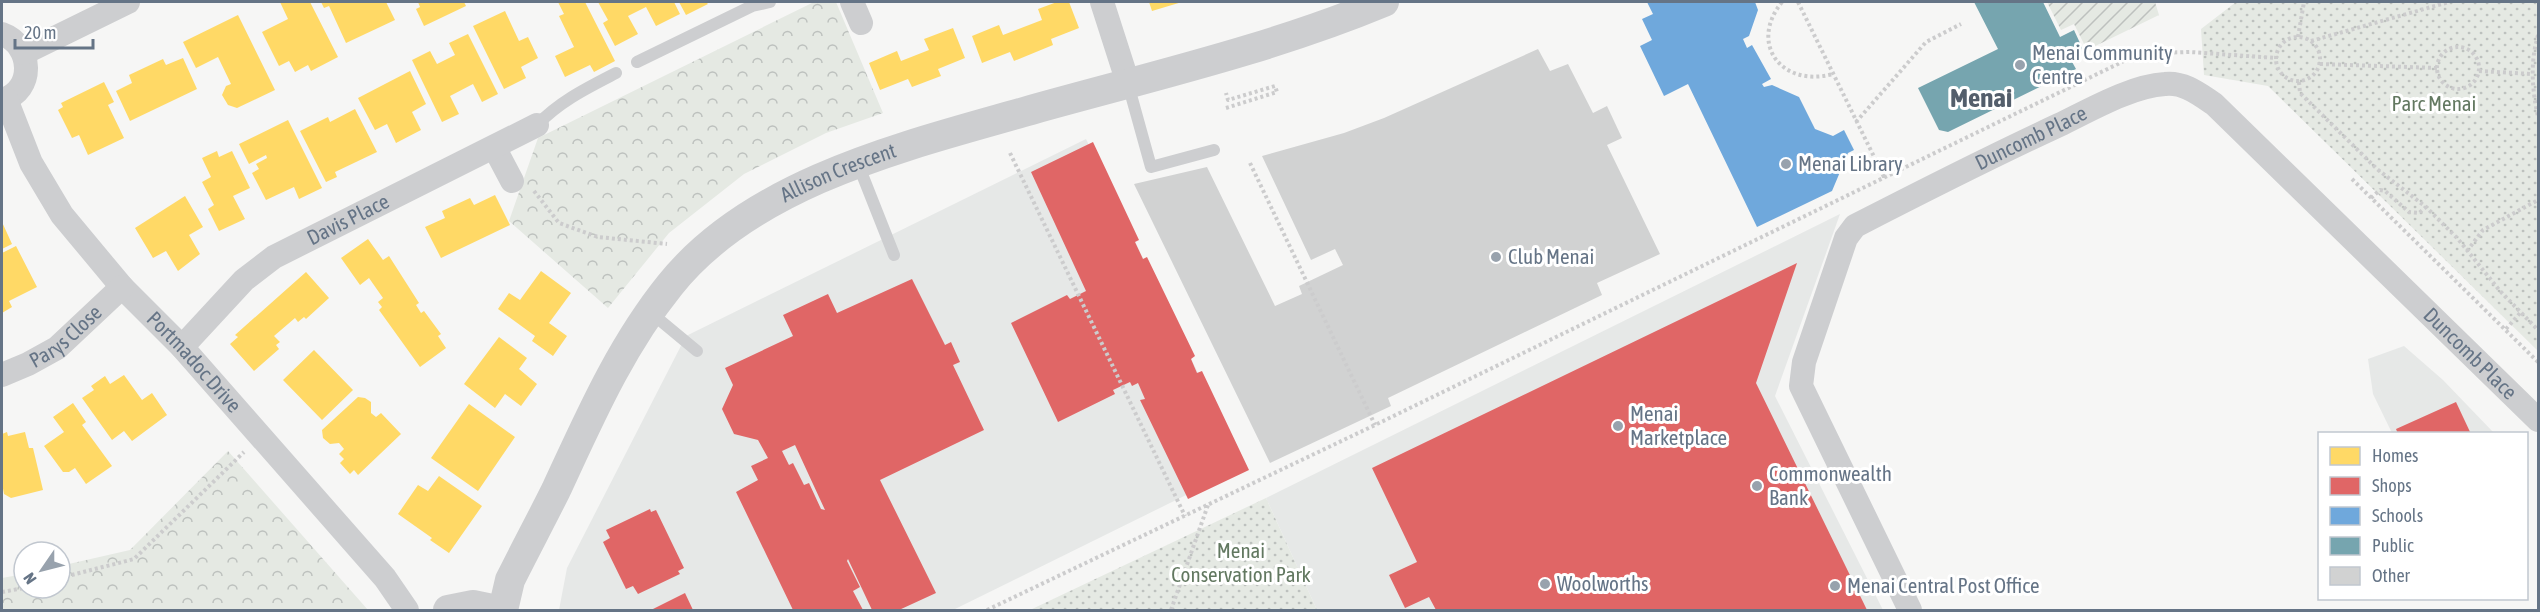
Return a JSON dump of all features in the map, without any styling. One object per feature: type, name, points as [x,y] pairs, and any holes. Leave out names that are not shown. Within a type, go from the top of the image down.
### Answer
[{"type":"street","points":[[24,53],[128,2]]},
{"type":"street","points":[[1102,2],[1128,83]]},
{"type":"street","name":"Allison Crescent","points":[[503,610],[510,580],[613,370],[671,283],[696,258],[754,212],[816,179],[858,164],[974,126],[1284,38],[1384,2]]},
{"type":"street","points":[[2,34],[18,44],[24,53],[26,75],[15,94],[4,100]]},
{"type":"street","name":"Duncomb Place","points":[[1910,610],[1801,386],[1804,362],[1846,238],[1855,226],[1955,174],[2146,86],[2167,83],[2190,88],[2214,104],[2538,420]]},
{"type":"street","name":"Portmadoc Drive","points":[[4,100],[31,163],[62,215],[122,287],[182,347],[260,435],[385,579],[407,610]]},
{"type":"street","name":"Davis Place","points":[[182,347],[244,280],[274,257],[537,125]]},
{"type":"street","points":[[494,147],[512,180]]},
{"type":"street","name":"Parys Close","points":[[2,375],[57,348],[122,287]]},
{"type":"street","points":[[448,610],[473,605],[496,610]]},
{"type":"lane","points":[[637,62],[752,6],[770,2]]},
{"type":"lane","points":[[537,125],[550,111],[577,92],[615,73]]},
{"type":"lane","points":[[1128,83],[1151,167],[1215,150]]},
{"type":"lane","points":[[858,164],[894,255]]},
{"type":"lane","points":[[650,312],[697,351]]},
{"type":"path","points":[[1782,2],[1773,13],[1769,26],[1768,40],[1777,59],[1792,73],[1805,78],[1819,78],[1833,74]]},
{"type":"path","points":[[1798,2],[1884,177]]},
{"type":"path","points":[[2298,37],[2304,2]]},
{"type":"path","points":[[2311,41],[2319,51],[2320,64],[2313,77],[2299,82],[2292,81],[2280,73],[2276,58],[2280,46],[2285,41],[2298,37],[2311,41],[2449,2]]},
{"type":"path","points":[[1856,122],[1926,42],[1961,24]]},
{"type":"path","points":[[2538,35],[2532,74],[2538,117]]},
{"type":"path","points":[[2466,49],[2476,58],[2479,71],[2473,83],[2467,87],[2453,89],[2441,81],[2437,68],[2438,61],[2446,51],[2466,49]]},
{"type":"path","points":[[987,610],[1375,425],[2126,60],[2153,52],[2276,58]]},
{"type":"path","points":[[2320,64],[2437,68]]},
{"type":"path","points":[[2479,71],[2532,74]]},
{"type":"path","points":[[2299,82],[2300,93],[2377,169],[2426,207],[2538,330]]},
{"type":"path","points":[[1226,93],[1228,100],[1275,86],[1277,92],[1226,108]]},
{"type":"path","points":[[1010,153],[1185,516]]},
{"type":"path","points":[[1250,163],[1375,425]]},
{"type":"path","points":[[2352,179],[2538,362]]},
{"type":"path","points":[[512,180],[529,184],[559,223],[598,237],[667,244]]},
{"type":"path","points":[[2372,198],[2380,190],[2385,191],[2409,212],[2419,213],[2426,207]]},
{"type":"path","points":[[2467,250],[2483,230],[2538,200]]},
{"type":"path","points":[[2505,329],[2521,312]]},
{"type":"path","points":[[72,575],[134,559],[260,435]]},
{"type":"path","points":[[1171,610],[1208,505]]},
{"type":"shaded area","points":[[1086,139],[1243,467],[953,610],[559,610],[567,568],[686,336]]},
{"type":"shaded area","name":"Menai Marketplace","points":[[1840,214],[1775,396],[1883,610],[1317,610],[1266,498]]},
{"type":"shaded area","points":[[2404,346],[2443,380],[2493,432],[2392,432],[2373,394],[2368,359]]},
{"type":"green space","points":[[814,2],[836,2],[883,113],[826,133],[744,174],[669,233],[608,308],[509,221],[538,138]]},
{"type":"green space","points":[[2047,2],[2155,2],[2159,15],[2087,50],[2074,24],[2061,30]]},
{"type":"green space","name":"Parc Menai","points":[[2236,2],[2538,2],[2538,351],[2268,86],[2204,75],[2201,29]]},
{"type":"green space","points":[[228,451],[368,610],[2,610],[2,578],[12,576],[12,600],[72,600],[72,563],[130,550]]},
{"type":"green space","name":"Menai Conservation Park","points":[[1266,498],[1317,610],[1030,610]]},
{"type":"building: Homes","points":[[280,2],[310,2],[338,57],[311,71],[308,65],[295,72],[289,61],[279,66],[262,32],[288,19]]},
{"type":"building: Homes","points":[[321,2],[386,2],[395,20],[346,43],[329,6],[324,8]]},
{"type":"building: Homes","points":[[418,2],[464,2],[466,6],[424,26],[416,9],[420,7]]},
{"type":"building: Homes","points":[[558,2],[585,2],[615,61],[594,72],[590,65],[565,77],[555,56],[574,47],[559,16],[564,14]]},
{"type":"building: Homes","points":[[598,2],[674,2],[680,14],[656,26],[646,7],[628,16],[638,34],[615,46],[603,23],[608,20]]},
{"type":"building: Homes","points":[[679,2],[706,2],[708,4],[686,15]]},
{"type":"building: Homes","points":[[1057,2],[1069,2],[1079,28],[1051,39],[1053,45],[1014,61],[1010,52],[982,63],[972,36],[999,25],[1003,35],[1042,20],[1038,9]]},
{"type":"building: Homes","points":[[1149,2],[1182,2],[1152,11]]},
{"type":"building: Homes","points":[[505,11],[519,41],[528,37],[538,58],[521,67],[526,78],[504,89],[473,26]]},
{"type":"building: Homes","points":[[238,15],[275,90],[237,108],[228,105],[222,95],[226,86],[231,84],[218,57],[196,68],[183,42]]},
{"type":"building: Homes","points":[[953,28],[965,58],[938,69],[941,76],[912,87],[908,79],[880,90],[869,63],[897,51],[901,61],[929,50],[924,39]]},
{"type":"building: Homes","points":[[468,34],[498,94],[482,102],[473,84],[450,96],[459,114],[442,122],[412,60],[430,51],[437,64],[455,55],[449,43]]},
{"type":"building: Homes","points":[[183,58],[197,89],[130,121],[116,91],[132,83],[129,75],[163,59],[166,65]]},
{"type":"building: Homes","points":[[410,71],[426,104],[412,112],[421,130],[396,143],[387,124],[375,130],[358,98]]},
{"type":"building: Homes","points":[[104,82],[114,102],[108,105],[124,138],[88,155],[79,135],[72,138],[58,110],[63,107],[61,103]]},
{"type":"building: Homes","points":[[355,109],[377,152],[335,172],[337,177],[326,182],[300,131],[328,117],[330,122]]},
{"type":"building: Homes","points":[[288,120],[322,188],[299,199],[294,187],[266,200],[252,173],[259,169],[256,164],[267,158],[266,155],[249,164],[239,144]]},
{"type":"building: Homes","points":[[217,151],[219,157],[232,151],[250,188],[233,196],[245,219],[219,231],[208,209],[214,205],[202,182],[211,177],[202,158]]},
{"type":"building: Homes","points":[[495,195],[510,225],[441,258],[425,227],[445,218],[442,211],[470,198],[474,205]]},
{"type":"building: Homes","points":[[185,196],[203,227],[189,235],[200,254],[178,271],[166,251],[153,258],[135,228]]},
{"type":"building: Homes","points":[[2,222],[12,244],[2,249]]},
{"type":"building: Homes","points":[[368,239],[383,260],[389,256],[419,303],[416,305],[421,313],[424,311],[441,334],[438,336],[446,348],[420,367],[379,310],[382,307],[378,302],[383,298],[369,278],[360,285],[341,258]]},
{"type":"building: Homes","points":[[16,246],[37,287],[9,301],[12,307],[2,313],[2,253]]},
{"type":"building: Homes","points":[[541,271],[571,293],[549,323],[567,336],[553,356],[532,341],[535,336],[498,309],[509,293],[520,300]]},
{"type":"building: Homes","points":[[306,272],[329,298],[306,319],[304,317],[298,322],[295,318],[274,336],[280,342],[276,345],[279,349],[254,371],[230,344],[238,337],[235,335]]},
{"type":"building: Homes","points":[[499,337],[527,358],[519,369],[537,384],[521,406],[505,394],[495,408],[464,384]]},
{"type":"building: Homes","points":[[314,350],[353,390],[322,420],[283,380]]},
{"type":"building: Homes","points":[[124,375],[142,400],[152,393],[167,415],[132,441],[124,431],[112,440],[82,398],[94,390],[91,386],[105,376],[110,384]]},
{"type":"building: Homes","points":[[358,397],[371,402],[371,413],[376,417],[381,413],[401,434],[358,475],[354,470],[350,474],[340,463],[344,459],[339,454],[344,449],[339,443],[330,444],[323,438],[322,430]]},
{"type":"building: Homes","points":[[73,403],[86,422],[82,425],[112,466],[86,484],[75,468],[69,472],[63,472],[44,446],[64,432],[53,417]]},
{"type":"building: Homes","points":[[469,404],[515,437],[478,491],[431,458]]},
{"type":"building: Homes","points":[[7,432],[8,436],[25,432],[29,448],[33,448],[43,490],[11,498],[4,494],[2,434]]},
{"type":"building: Homes","points":[[439,476],[482,506],[449,553],[398,514],[418,485],[428,491]]},
{"type":"building: Shops","points":[[1093,142],[1139,240],[1135,242],[1143,259],[1147,257],[1195,356],[1191,359],[1197,373],[1202,371],[1249,470],[1188,499],[1140,400],[1145,399],[1138,383],[1132,386],[1130,382],[1113,390],[1115,394],[1058,422],[1011,323],[1067,295],[1070,299],[1086,291],[1031,172]]},
{"type":"building: Shops","name":"Menai Marketplace","points":[[1797,263],[1756,383],[1867,610],[1436,610],[1429,597],[1405,608],[1389,575],[1417,562],[1372,468]]},
{"type":"building: Shops","points":[[912,279],[945,345],[951,342],[960,362],[953,365],[984,430],[880,480],[936,593],[899,610],[872,610],[848,559],[860,587],[853,591],[863,610],[793,610],[736,492],[758,480],[751,466],[768,458],[758,440],[734,434],[722,409],[733,385],[725,368],[793,336],[783,315],[828,294],[837,313]],"holes":[[[795,445],[825,510],[821,509],[809,483],[804,485],[793,463],[789,465],[782,451]]]},
{"type":"building: Shops","points":[[2456,402],[2470,432],[2397,432],[2396,429]]},
{"type":"building: Shops","points":[[650,509],[651,512],[656,510],[684,568],[678,571],[680,574],[638,594],[633,586],[626,589],[603,542],[610,538],[606,530]]},
{"type":"building: Shops","points":[[685,593],[693,610],[651,610]]},
{"type":"building: Schools","points":[[1647,2],[1755,2],[1758,10],[1749,36],[1743,39],[1747,48],[1752,45],[1771,79],[1762,84],[1764,87],[1772,85],[1799,97],[1815,129],[1833,136],[1844,130],[1854,150],[1848,153],[1832,191],[1757,227],[1688,84],[1664,96],[1640,46],[1652,40],[1642,19],[1653,14]]},
{"type":"building: Public","name":"Menai Community Centre","points":[[1974,2],[2043,2],[2060,37],[2074,30],[2085,54],[2071,60],[2076,69],[1948,132],[1939,130],[1918,88],[1998,49]]},
{"type":"building: Other","name":"Club Menai","points":[[1538,49],[1550,71],[1568,64],[1593,113],[1607,106],[1622,138],[1607,145],[1660,254],[1597,283],[1602,295],[1388,398],[1391,406],[1270,463],[1134,184],[1207,167],[1275,306],[1302,294],[1299,286],[1343,265],[1335,249],[1311,260],[1262,156],[1344,133],[1384,118]]},
{"type":"place","name":"Menai Community Centre","points":[[2020,65]]},
{"type":"place","name":"Menai Library","points":[[1786,164]]},
{"type":"place","name":"Club Menai","points":[[1496,257]]},
{"type":"place","name":"Menai Marketplace","points":[[1618,426]]},
{"type":"place","name":"Commonwealth Bank","points":[[1757,486]]},
{"type":"place","name":"Woolworths","points":[[1545,584]]},
{"type":"place","name":"Menai Central Post Office","points":[[1835,586]]},
{"type":"district","name":"Menai","points":[[1981,98]]}]
